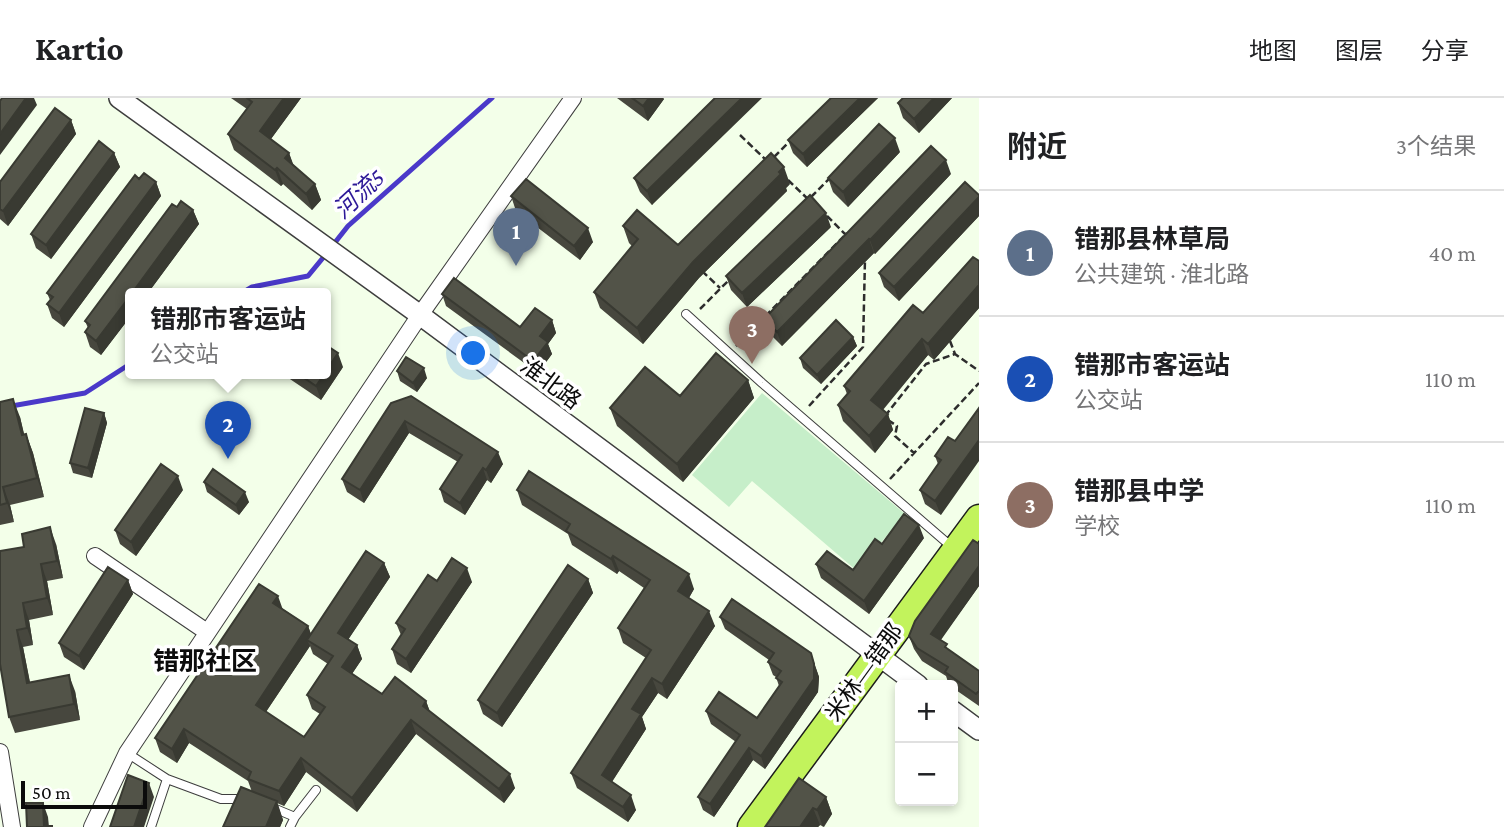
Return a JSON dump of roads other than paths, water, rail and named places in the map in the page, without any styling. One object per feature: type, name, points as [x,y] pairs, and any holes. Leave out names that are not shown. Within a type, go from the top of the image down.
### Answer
[{"type":"highway","name":"米林—错那","points":[[751,827],[979,518]]},
{"type":"street","name":"淮北路","points":[[119,98],[420,315],[911,680]]},
{"type":"street","points":[[92,827],[127,753],[420,315],[573,98]]},
{"type":"street","points":[[94,555],[207,632]]},
{"type":"street","points":[[958,715],[979,730]]},
{"type":"street","points":[[0,752],[12,827]]},
{"type":"lane","points":[[688,316],[955,550]]},
{"type":"lane","points":[[127,753],[167,779],[222,799],[250,799]]},
{"type":"lane","points":[[152,827],[167,779]]},
{"type":"lane","points":[[290,827],[316,790]]},
{"type":"lane","points":[[261,803],[295,817]]},
{"type":"waterway","name":"河流5","points":[[333,245],[348,226],[492,98]]},
{"type":"waterway","name":"河流5","points":[[250,288],[308,276],[327,253]]},
{"type":"waterway","name":"河流5","points":[[0,408],[85,393],[125,367]]},
{"type":"place","name":"错那县林草局","points":[[516,266]]},
{"type":"place","name":"错那县中学","points":[[752,364]]},
{"type":"place","name":"错那市客运站","points":[[228,459]]},
{"type":"district","name":"错那社区","points":[[205,661]]}]
